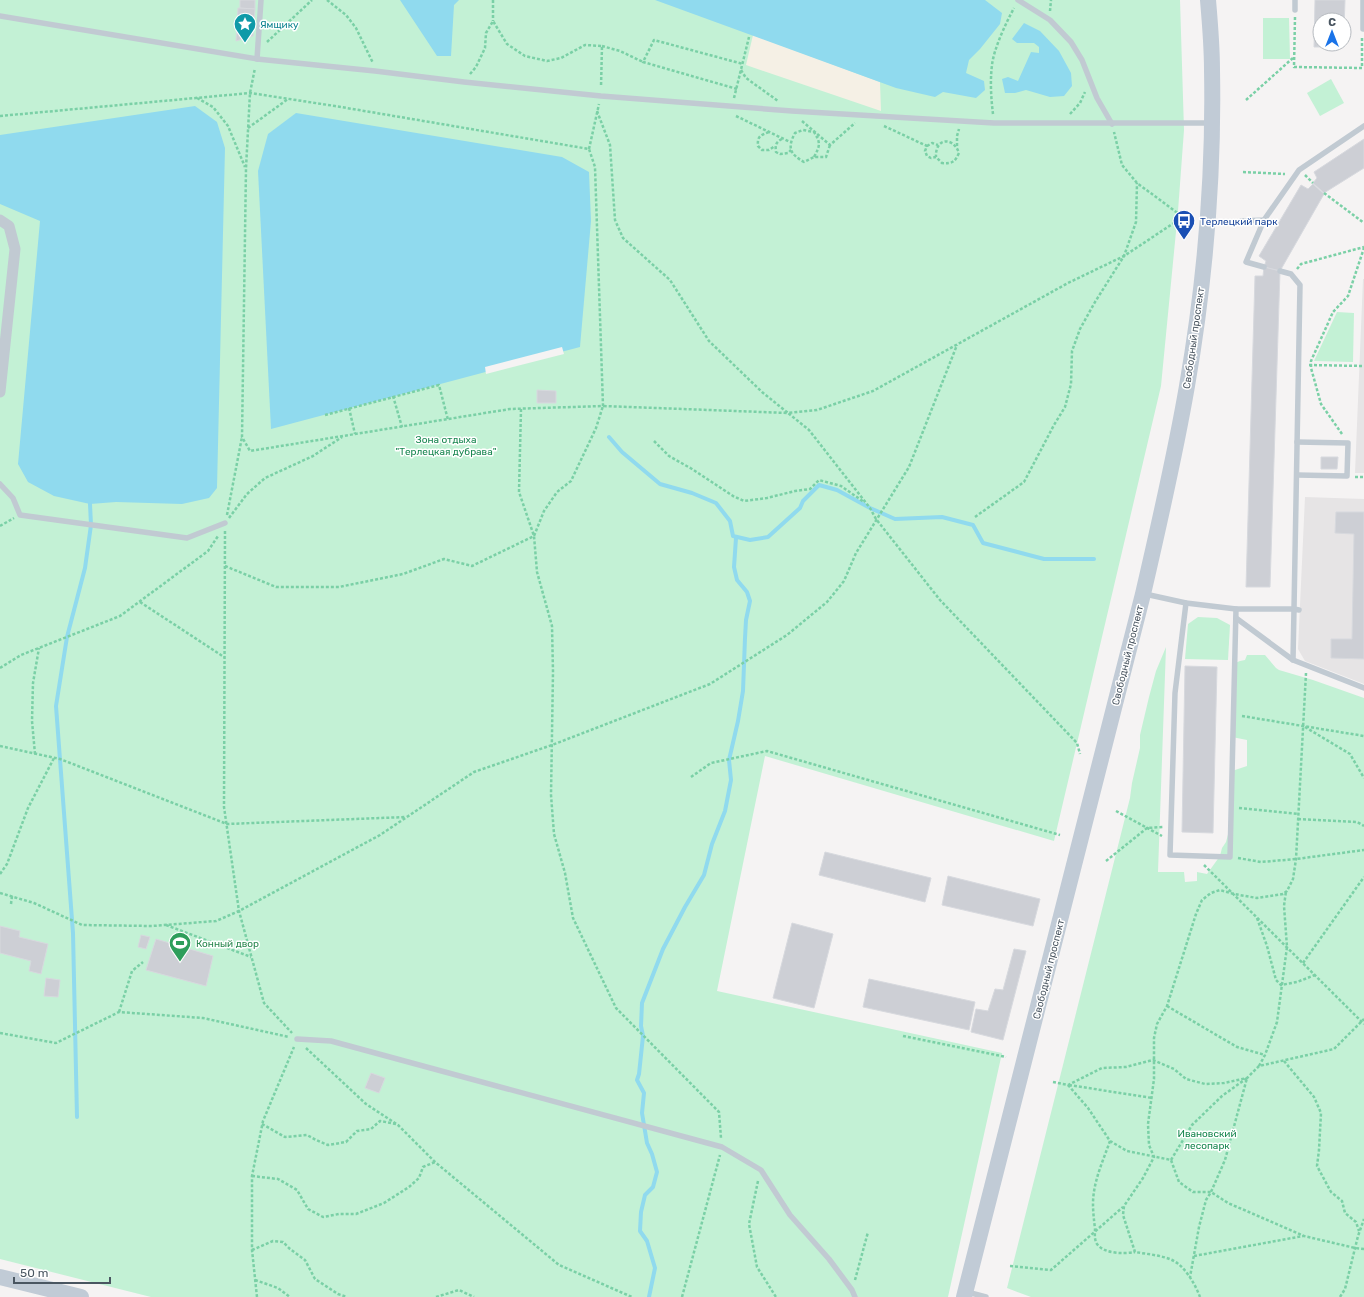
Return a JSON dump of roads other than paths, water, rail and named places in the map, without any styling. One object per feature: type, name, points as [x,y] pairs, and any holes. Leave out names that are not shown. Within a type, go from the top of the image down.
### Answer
[{"type":"main road","name":"Свободный проспект","points":[[965,1294],[1143,594],[1167,491],[1187,386],[1206,237],[1212,123],[1212,68],[1208,0]]},
{"type":"main road","points":[[0,1277],[81,1297]]},
{"type":"street","points":[[0,220],[9,226],[15,249],[0,392]]},
{"type":"lane","points":[[257,59],[261,0]]},
{"type":"lane","points":[[1018,0],[1050,20],[1071,42],[1082,60],[1096,98],[1112,124]]},
{"type":"lane","points":[[1295,0],[1295,10]]},
{"type":"lane","points":[[1363,0],[1363,29]]},
{"type":"lane","points":[[0,16],[257,59],[600,96],[792,111],[994,123],[1212,123]]},
{"type":"lane","points":[[1264,267],[1246,262],[1264,220],[1296,174],[1299,170],[1364,126]]},
{"type":"lane","points":[[1241,221],[1264,220]]},
{"type":"lane","points":[[1280,271],[1291,274],[1300,285],[1297,442],[1297,610],[1293,660]]},
{"type":"lane","points":[[1297,442],[1348,443],[1347,476],[1297,475]]},
{"type":"lane","points":[[0,484],[13,498],[20,515],[187,538],[225,523]]},
{"type":"lane","points":[[1143,594],[1186,603],[1236,609],[1297,610]]},
{"type":"lane","points":[[1186,603],[1176,693],[1170,855],[1230,857],[1236,609]]},
{"type":"lane","points":[[1236,618],[1293,660],[1364,688]]},
{"type":"lane","points":[[297,1039],[331,1041],[722,1147],[761,1170],[790,1215],[829,1259],[852,1290],[855,1297]]},
{"type":"lane","points":[[965,1294],[986,1297]]},
{"type":"water","points":[[400,0],[459,0],[454,5],[451,56],[437,56]]},
{"type":"water","points":[[655,0],[985,0],[1002,13],[1000,24],[969,60],[966,73],[984,81],[985,90],[976,98],[943,92],[935,97],[896,88]]},
{"type":"water","points":[[1024,23],[1040,31],[1059,51],[1071,73],[1072,86],[1064,96],[1050,97],[1026,90],[1015,93],[1005,93],[1002,79],[1008,77],[1018,81],[1031,52],[1039,53],[1039,47],[1034,43],[1017,43],[1012,39]]},
{"type":"water","points":[[195,106],[217,122],[225,148],[217,488],[209,498],[182,504],[116,502],[90,504],[54,496],[28,482],[18,464],[40,221],[0,204],[0,135]]},
{"type":"water","points":[[296,113],[562,157],[589,172],[591,221],[580,347],[271,429],[258,171],[268,134]]},
{"type":"waterway","points":[[609,437],[622,452],[660,484],[692,493],[716,503],[730,521],[733,536],[750,540],[768,537],[800,508],[803,501],[819,485],[837,490],[870,508],[895,519],[942,517],[973,525],[983,543],[1044,559],[1094,559]]},
{"type":"waterway","points":[[77,1117],[73,933],[56,706],[67,637],[85,568],[91,525],[90,504]]},
{"type":"waterway","points":[[649,1297],[655,1268],[647,1241],[640,1231],[641,1212],[645,1195],[653,1187],[657,1172],[647,1143],[642,1113],[644,1093],[637,1080],[643,1036],[641,1026],[642,1003],[663,949],[704,875],[712,844],[725,811],[731,780],[729,760],[743,691],[746,620],[750,601],[747,592],[737,580],[734,567],[736,538]]},
{"type":"place","name":"Ямщику","points":[[245,44]]},
{"type":"place","name":"Терлецкий парк","points":[[1184,240]]},
{"type":"place","name":"Конный двор","points":[[180,962]]},
{"type":"park label","name":"Зона отдыха \"Терлецкая дубрава\"","points":[[446,444]]},
{"type":"park label","name":"Ивановский лесопарк","points":[[1207,1138]]}]
